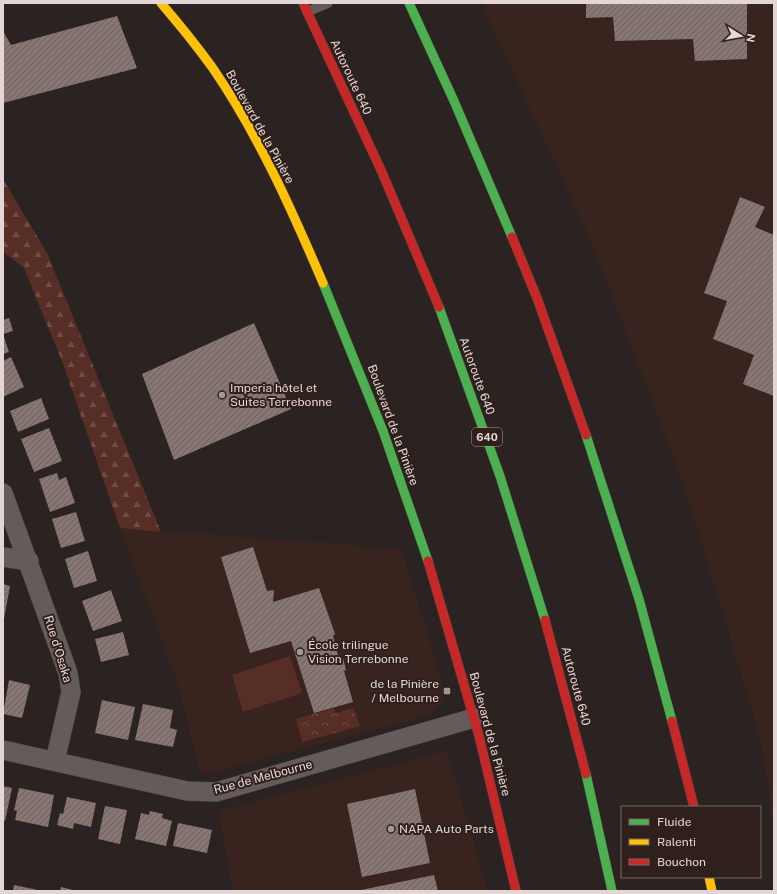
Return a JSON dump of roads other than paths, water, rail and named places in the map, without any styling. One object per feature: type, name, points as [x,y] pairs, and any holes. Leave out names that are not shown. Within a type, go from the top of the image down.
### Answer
[{"type":"main road","name":"Boulevard de la Pinière","points":[[161,3],[186,32],[213,68],[244,119],[277,180],[337,315],[369,392],[416,524],[453,642],[491,782],[516,891]]},
{"type":"main road","name":"Autoroute 640","points":[[303,3],[358,119],[418,257],[452,342],[489,443],[515,522],[559,669],[588,782],[612,891]]},
{"type":"main road","points":[[409,3],[495,192],[551,331],[588,433],[637,590],[664,688],[694,806]]},
{"type":"main road","points":[[709,878],[712,891]]},
{"type":"street","name":"Rue d'Osaka","points":[[3,493],[29,561],[69,679],[70,692],[55,761]]},
{"type":"street","points":[[3,557],[29,561]]},
{"type":"street","name":"Rue de Melbourne","points":[[3,750],[187,791],[216,792],[474,718]]},
{"type":"lane","points":[[307,12],[328,3]]},
{"type":"place","name":"Imperia hôtel et Suites Terrebonne","points":[[222,395]]},
{"type":"place","name":"École trilingue Vision Terrebonne","points":[[300,652]]},
{"type":"place","name":"de la Pinière / Melbourne","points":[[447,691]]},
{"type":"place","name":"NAPA Auto Parts","points":[[391,829]]}]
